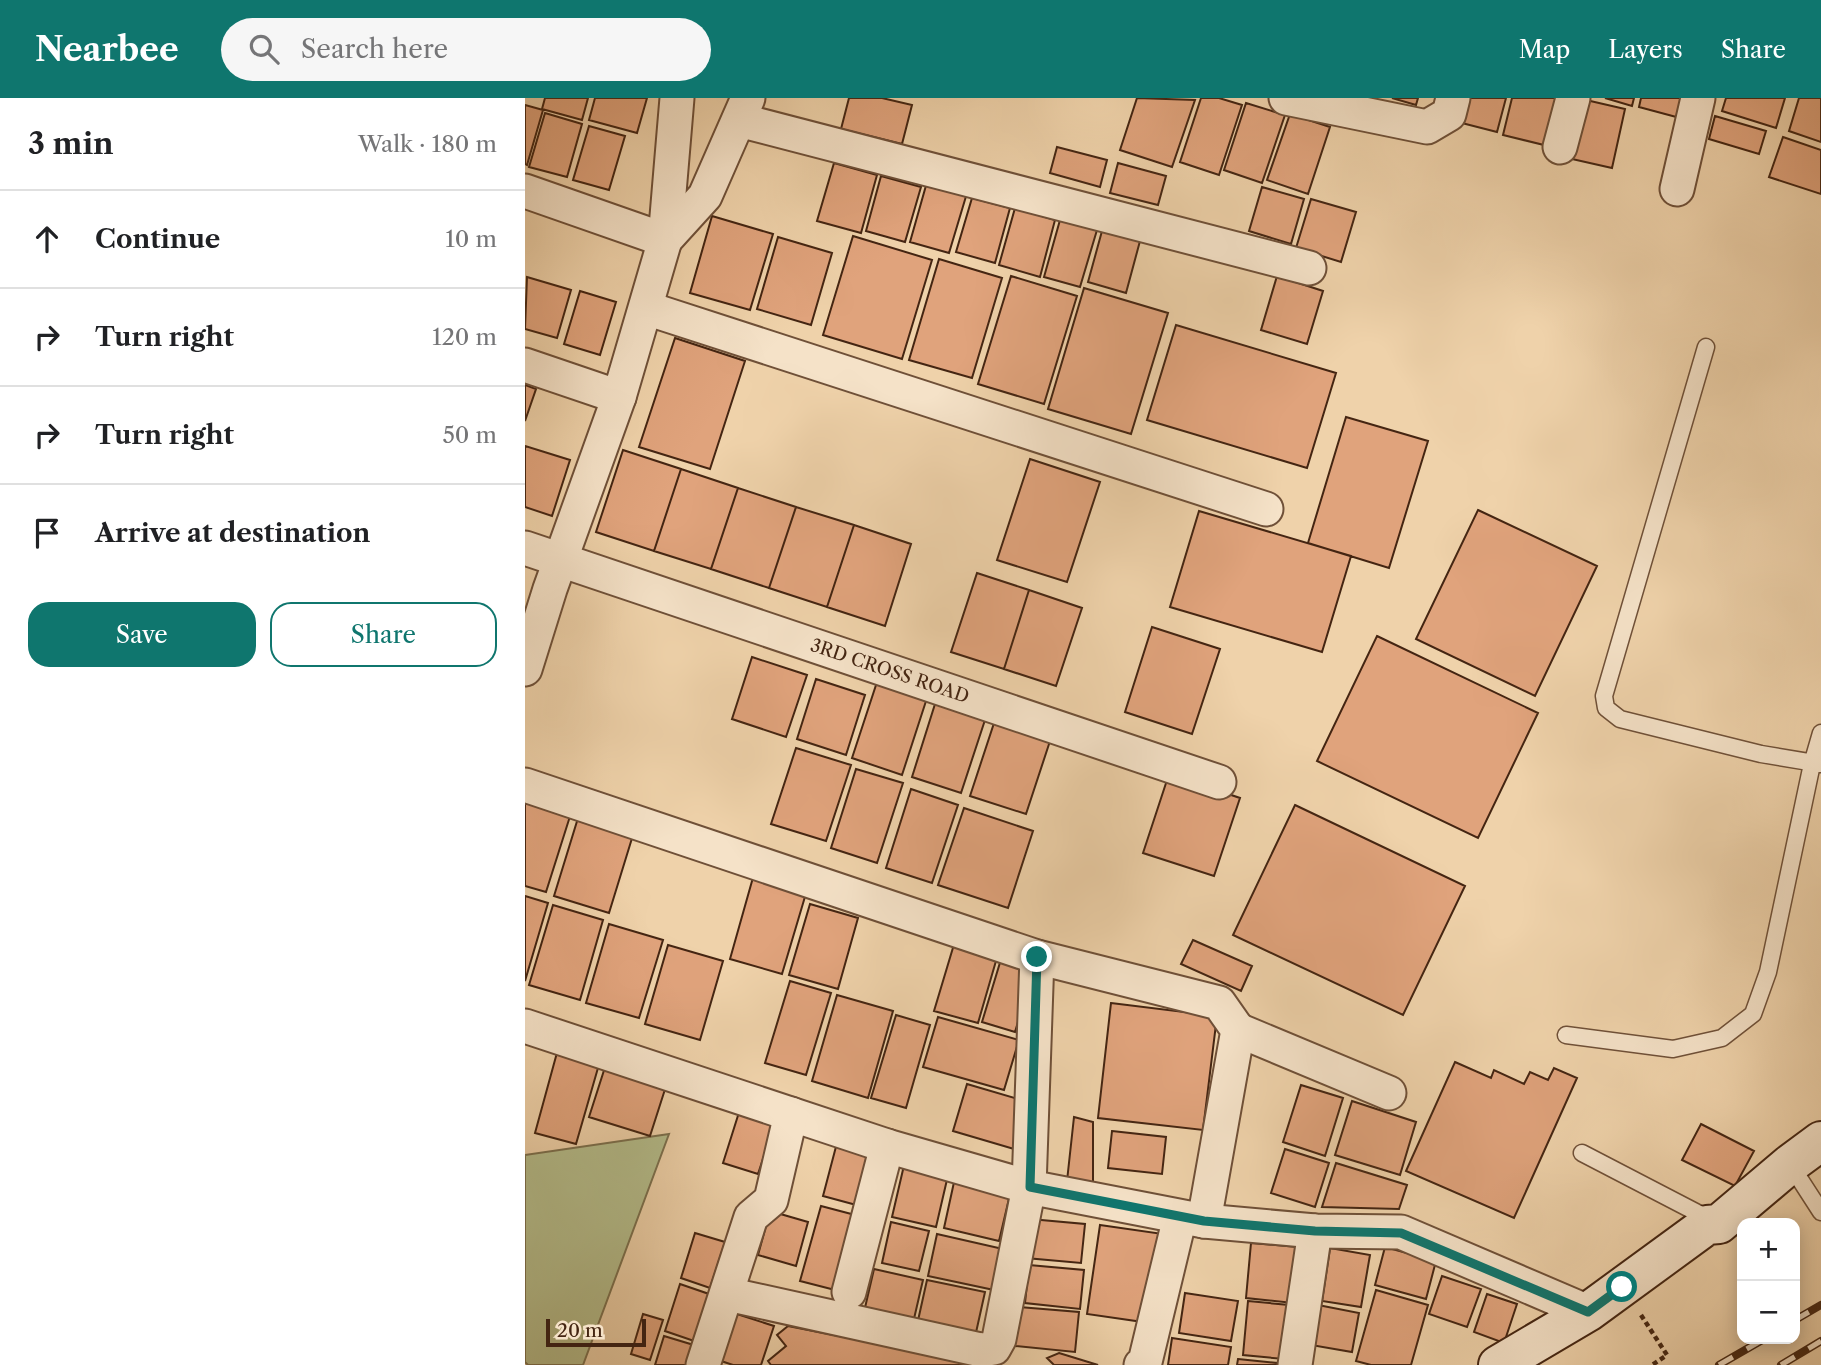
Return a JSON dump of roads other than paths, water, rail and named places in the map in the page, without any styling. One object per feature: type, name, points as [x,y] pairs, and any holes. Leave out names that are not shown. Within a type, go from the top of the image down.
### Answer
[{"type":"street","points":[[525,669],[560,560],[619,397],[665,240],[677,98]]},
{"type":"street","points":[[1286,98],[1427,127],[1449,114],[1453,98]]},
{"type":"street","points":[[1560,147],[1573,98]]},
{"type":"street","points":[[1677,189],[1698,98]]},
{"type":"street","points":[[665,240],[705,196],[743,109],[1309,268]]},
{"type":"street","points":[[525,191],[665,240]]},
{"type":"street","points":[[646,308],[1266,509]]},
{"type":"street","points":[[525,365],[619,397]]},
{"type":"street","name":"3RD CROSS ROAD","points":[[525,548],[1219,782]]},
{"type":"street","points":[[525,785],[1037,957],[1219,1003],[1238,1030],[1389,1093]]},
{"type":"street","points":[[727,1294],[981,1350],[994,1348],[999,1339],[1030,1187],[1037,957]]},
{"type":"street","points":[[525,1026],[887,1146],[1030,1187],[1192,1219],[1315,1231],[1401,1233],[1588,1312]]},
{"type":"street","points":[[1141,1365],[1145,1362],[1192,1219],[1238,1030]]},
{"type":"street","points":[[703,1365],[751,1217],[771,1200],[791,1114]]},
{"type":"street","points":[[1498,1365],[1588,1312],[1707,1225],[1719,1224],[1821,1141]]},
{"type":"street","points":[[849,1292],[887,1146]]},
{"type":"street","points":[[1295,1365],[1315,1231]]},
{"type":"lane","points":[[1706,346],[1604,696],[1606,708],[1620,719],[1816,764]]},
{"type":"lane","points":[[1566,1035],[1673,1049],[1722,1038],[1753,1014],[1768,972],[1821,733]]},
{"type":"lane","points":[[1582,1153],[1719,1224]]},
{"type":"lane","points":[[1790,1164],[1821,1212]]},
{"type":"railway","points":[[1800,1317],[1821,1305]]},
{"type":"railway","points":[[1781,1365],[1821,1341]]},
{"type":"railway","points":[[1719,1365],[1755,1344]]}]
